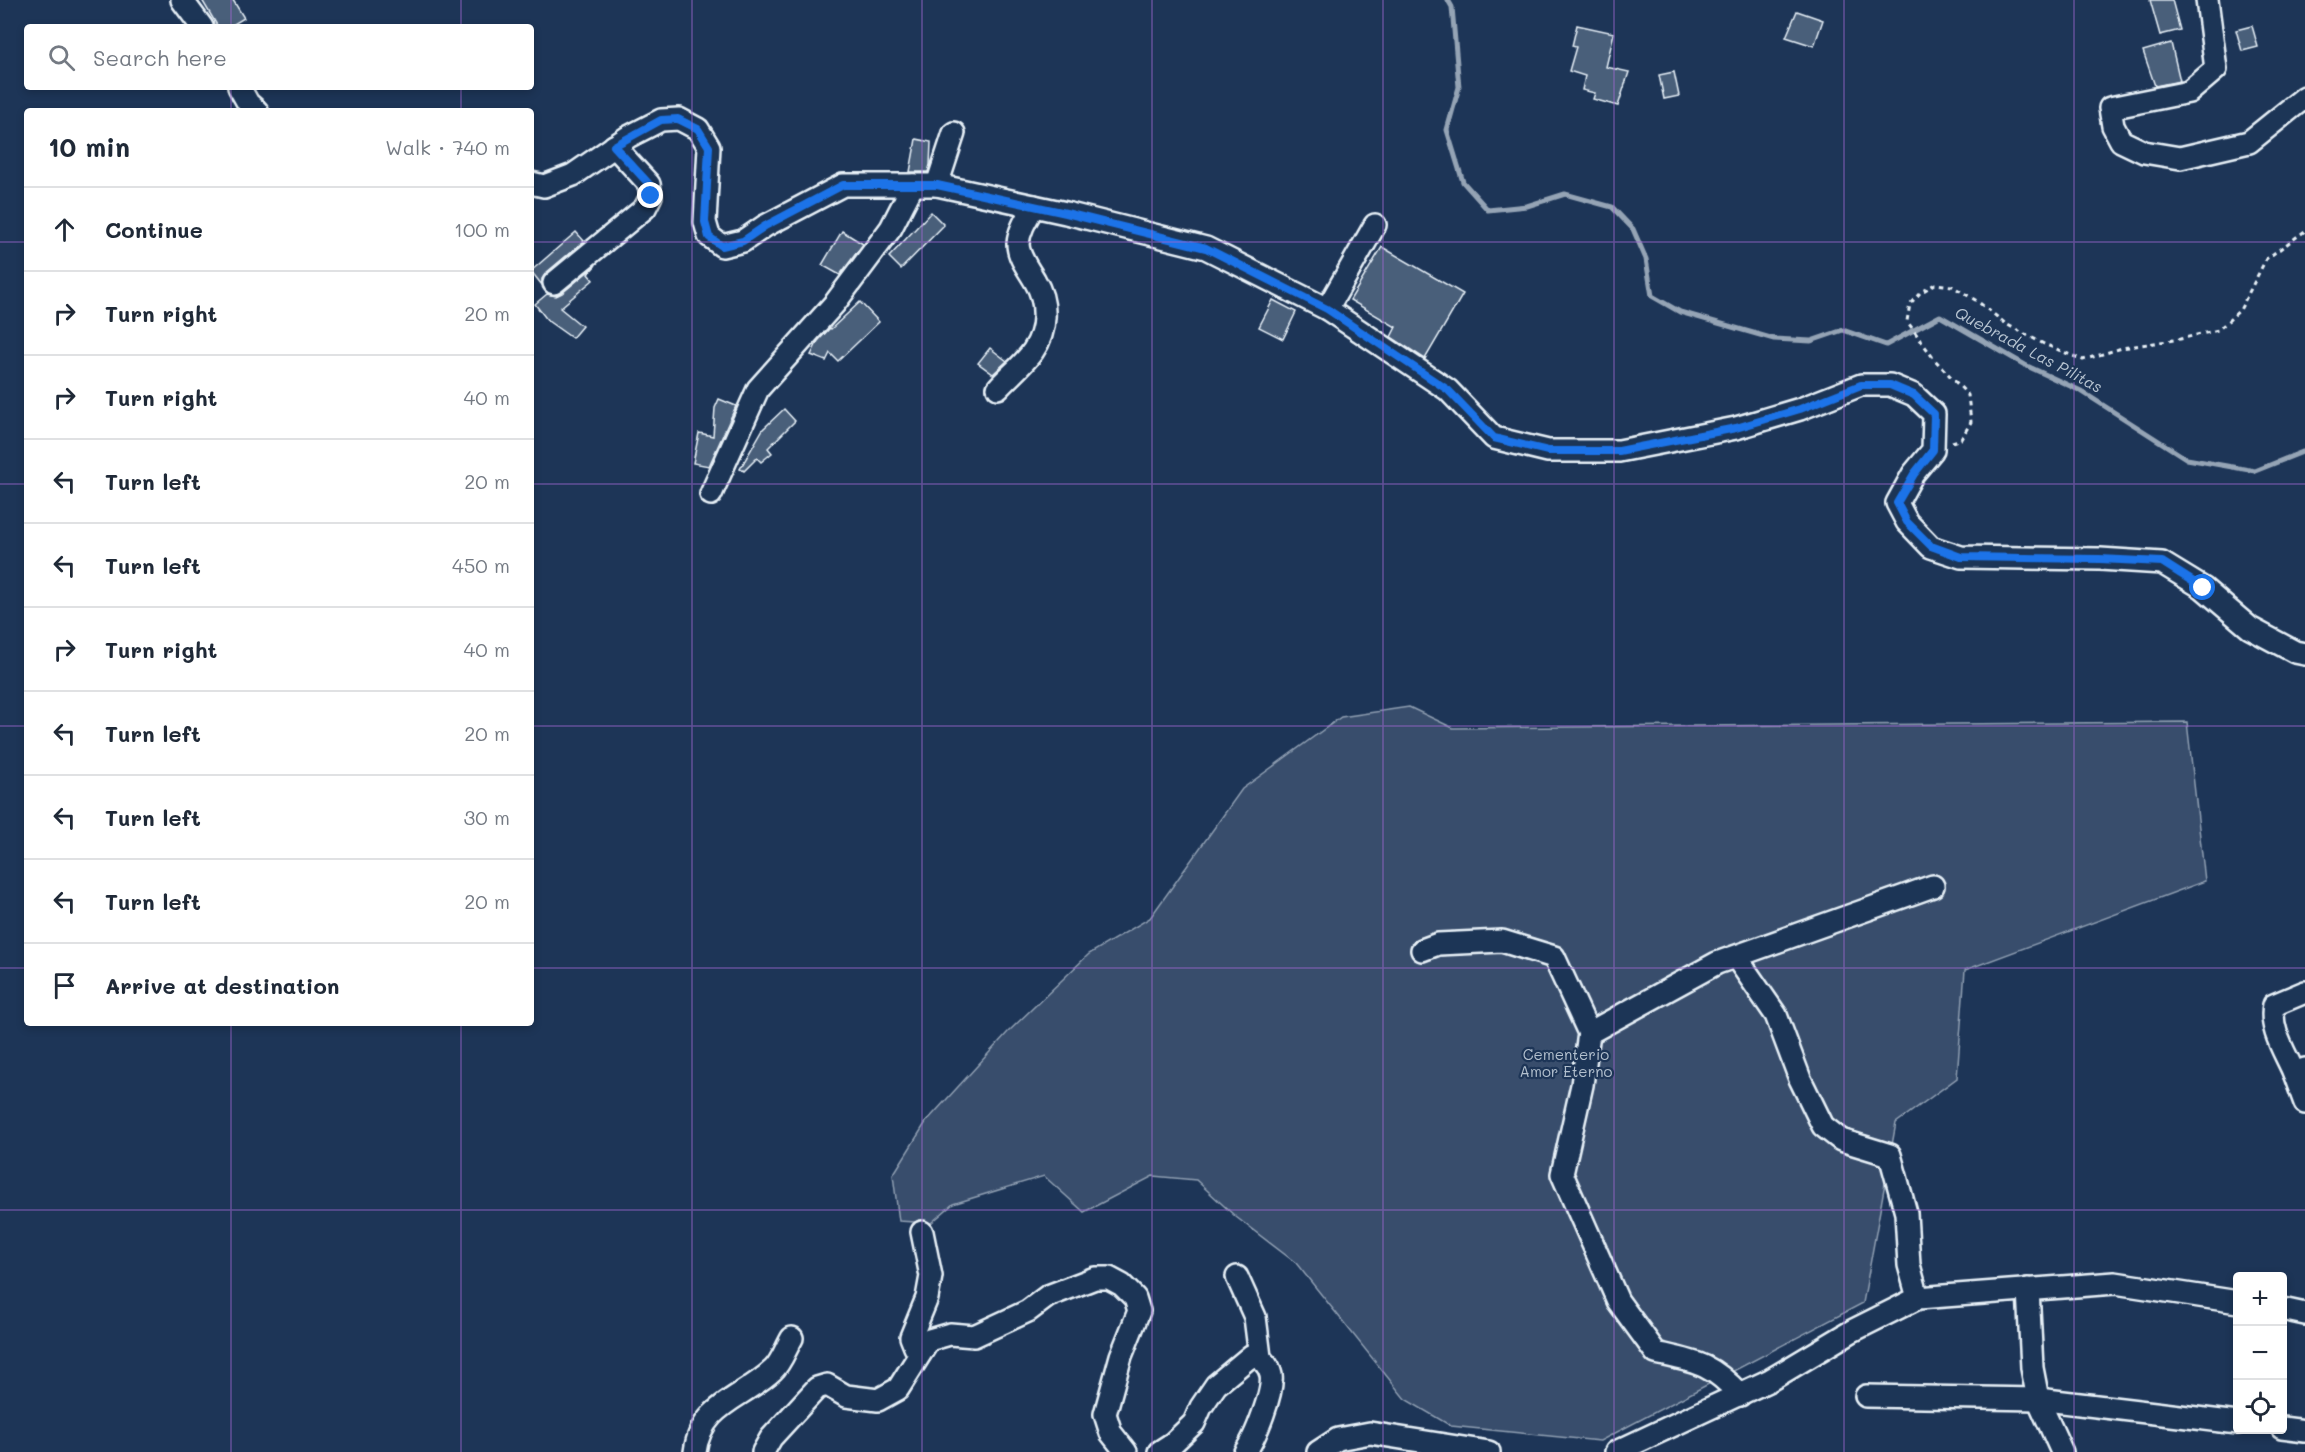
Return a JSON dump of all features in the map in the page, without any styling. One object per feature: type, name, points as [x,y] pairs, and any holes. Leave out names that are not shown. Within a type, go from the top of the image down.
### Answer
[{"type":"street","points":[[182,0],[200,24]]},
{"type":"street","points":[[2207,0],[2216,69],[2189,92],[2110,108],[2113,126],[2121,141],[2144,152],[2180,158],[2249,142],[2305,97]]},
{"type":"street","points":[[241,90],[254,108]]},
{"type":"street","points":[[534,184],[544,186],[573,175],[614,146],[661,120],[678,119],[698,129],[709,147],[705,222],[709,237],[722,246],[743,241],[765,226],[843,185],[937,185],[1206,248],[1327,309],[1448,390],[1494,438],[1548,451],[1619,451],[1736,428],[1800,409],[1861,385],[1890,385],[1914,395],[1934,414],[1933,450],[1914,474],[1897,503],[1907,522],[1931,546],[1961,557],[2162,562],[2203,588],[2250,628],[2295,652],[2305,654]]},
{"type":"street","points":[[937,185],[954,133]]},
{"type":"street","points":[[554,283],[645,208],[651,196],[649,184],[614,146]]},
{"type":"street","points":[[711,494],[758,389],[835,303],[891,228],[913,185]]},
{"type":"street","points":[[998,388],[1033,351],[1043,329],[1044,305],[1037,283],[1026,267],[1018,247],[1020,231],[1034,206]]},
{"type":"street","points":[[1327,309],[1374,225]]},
{"type":"street","points":[[1589,1033],[1717,963],[1934,886]]},
{"type":"street","points":[[1422,950],[1438,944],[1502,941],[1554,957],[1589,1033],[1582,1085],[1562,1174],[1618,1301],[1656,1353],[1700,1363],[1725,1378],[1740,1395]]},
{"type":"street","points":[[1736,957],[1776,1014],[1800,1079],[1823,1126],[1841,1140],[1890,1155],[1906,1213],[1909,1265],[1918,1298]]},
{"type":"street","points":[[2305,992],[2274,1005],[2272,1015],[2274,1027],[2300,1071],[2305,1103]]},
{"type":"street","points":[[921,1353],[915,1347],[911,1337],[927,1298],[931,1276],[922,1232]]},
{"type":"street","points":[[763,1452],[771,1438],[817,1388],[827,1385],[846,1396],[878,1400],[898,1389],[929,1340],[950,1334],[974,1336],[1028,1311],[1048,1296],[1095,1278],[1109,1278],[1122,1285],[1135,1298],[1139,1311],[1121,1356],[1105,1414],[1111,1433],[1126,1452]]},
{"type":"street","points":[[1237,1278],[1255,1317],[1260,1358]]},
{"type":"street","points":[[1616,1452],[1770,1380],[1852,1331],[1918,1298],[2115,1283],[2233,1301]]},
{"type":"street","points":[[2028,1289],[2031,1368],[2038,1399],[2059,1450]]},
{"type":"street","points":[[2287,1310],[2305,1314]]},
{"type":"street","points":[[695,1452],[697,1436],[711,1413],[775,1369],[792,1338]]},
{"type":"street","points":[[1159,1452],[1173,1443],[1194,1423],[1201,1407],[1216,1385],[1252,1355],[1260,1358],[1267,1366],[1271,1376],[1268,1395],[1245,1452]]},
{"type":"street","points":[[1866,1396],[2038,1399],[2233,1422]]},
{"type":"street","points":[[2287,1429],[2305,1431]]},
{"type":"street","points":[[1318,1452],[1338,1439],[1370,1432],[1489,1452]]},
{"type":"path","points":[[1933,450],[1961,439],[1971,422],[1968,396],[1934,359],[1907,321],[1910,304],[1920,293],[1935,284],[1952,286],[1977,301],[2006,324],[2044,345],[2083,360],[2122,348],[2180,339],[2218,330],[2240,310],[2266,259],[2305,231]]},
{"type":"green space","name":"Cementerio Amor Eterno","points":[[1409,707],[1453,728],[2187,722],[2205,881],[1965,970],[1957,1078],[1896,1123],[1863,1303],[1600,1441],[1451,1426],[1405,1399],[1296,1263],[1236,1217],[1196,1180],[1153,1176],[1084,1212],[1044,1176],[953,1204],[931,1223],[899,1221],[893,1175],[926,1122],[1008,1032],[1089,954],[1150,918],[1242,789],[1341,717]]},
{"type":"building","points":[[202,0],[233,0],[244,18],[234,24],[216,24]]},
{"type":"building","points":[[2150,0],[2172,0],[2180,30],[2160,35]]},
{"type":"building","points":[[1797,11],[1823,20],[1814,46],[1786,37]]},
{"type":"building","points":[[1577,25],[1614,33],[1606,67],[1629,72],[1618,106],[1593,99],[1595,93],[1582,90],[1585,76],[1569,71],[1576,47],[1572,46]]},
{"type":"building","points":[[2252,26],[2258,47],[2242,51],[2236,30]]},
{"type":"building","points":[[2171,43],[2180,81],[2155,86],[2143,51]]},
{"type":"building","points":[[1674,72],[1679,96],[1664,99],[1659,75]]},
{"type":"building","points":[[916,139],[931,142],[928,172],[910,172]]},
{"type":"building","points":[[931,212],[944,225],[901,269],[889,257]]},
{"type":"building","points":[[842,231],[863,244],[840,275],[822,265]]},
{"type":"building","points":[[576,232],[584,241],[546,273],[542,279],[542,285],[534,275],[534,268]]},
{"type":"building","points":[[1382,247],[1463,294],[1425,359],[1391,337],[1396,327],[1350,300]]},
{"type":"building","points":[[596,265],[588,274],[593,280],[560,308],[582,326],[572,338],[548,321],[535,304],[547,294],[556,296],[562,293]]},
{"type":"building","points":[[1273,300],[1296,312],[1283,339],[1259,327]]},
{"type":"building","points":[[860,302],[879,322],[838,361],[830,353],[826,361],[811,355],[818,341],[830,328]]},
{"type":"building","points":[[990,348],[1007,361],[993,374],[978,363]]},
{"type":"building","points":[[719,399],[736,406],[709,466],[693,463],[699,433],[713,436],[715,408]]},
{"type":"building","points":[[784,409],[795,421],[768,448],[772,453],[761,462],[757,458],[744,471],[740,469],[763,429]]},
{"type":"waterway","name":"Quebrada Las Pilitas","points":[[1448,0],[1452,7],[1459,87],[1447,130],[1463,182],[1488,210],[1527,206],[1565,194],[1612,207],[1633,229],[1646,259],[1652,296],[1680,312],[1774,339],[1811,341],[1843,330],[1886,345],[1940,316],[2025,365],[2081,391],[2187,459],[2255,471],[2305,451]]},
{"type":"route","points":[[651,196],[649,184],[614,146],[661,120],[678,119],[698,129],[709,147],[705,222],[709,237],[722,246],[743,241],[765,226],[843,185],[937,185],[1066,213],[1206,248],[1327,309],[1448,390],[1494,438],[1548,451],[1619,451],[1674,441],[1736,428],[1800,409],[1861,385],[1890,385],[1914,395],[1934,414],[1933,450],[1914,474],[1897,503],[1907,522],[1931,546],[1961,557],[2162,562],[2203,588]]}]
